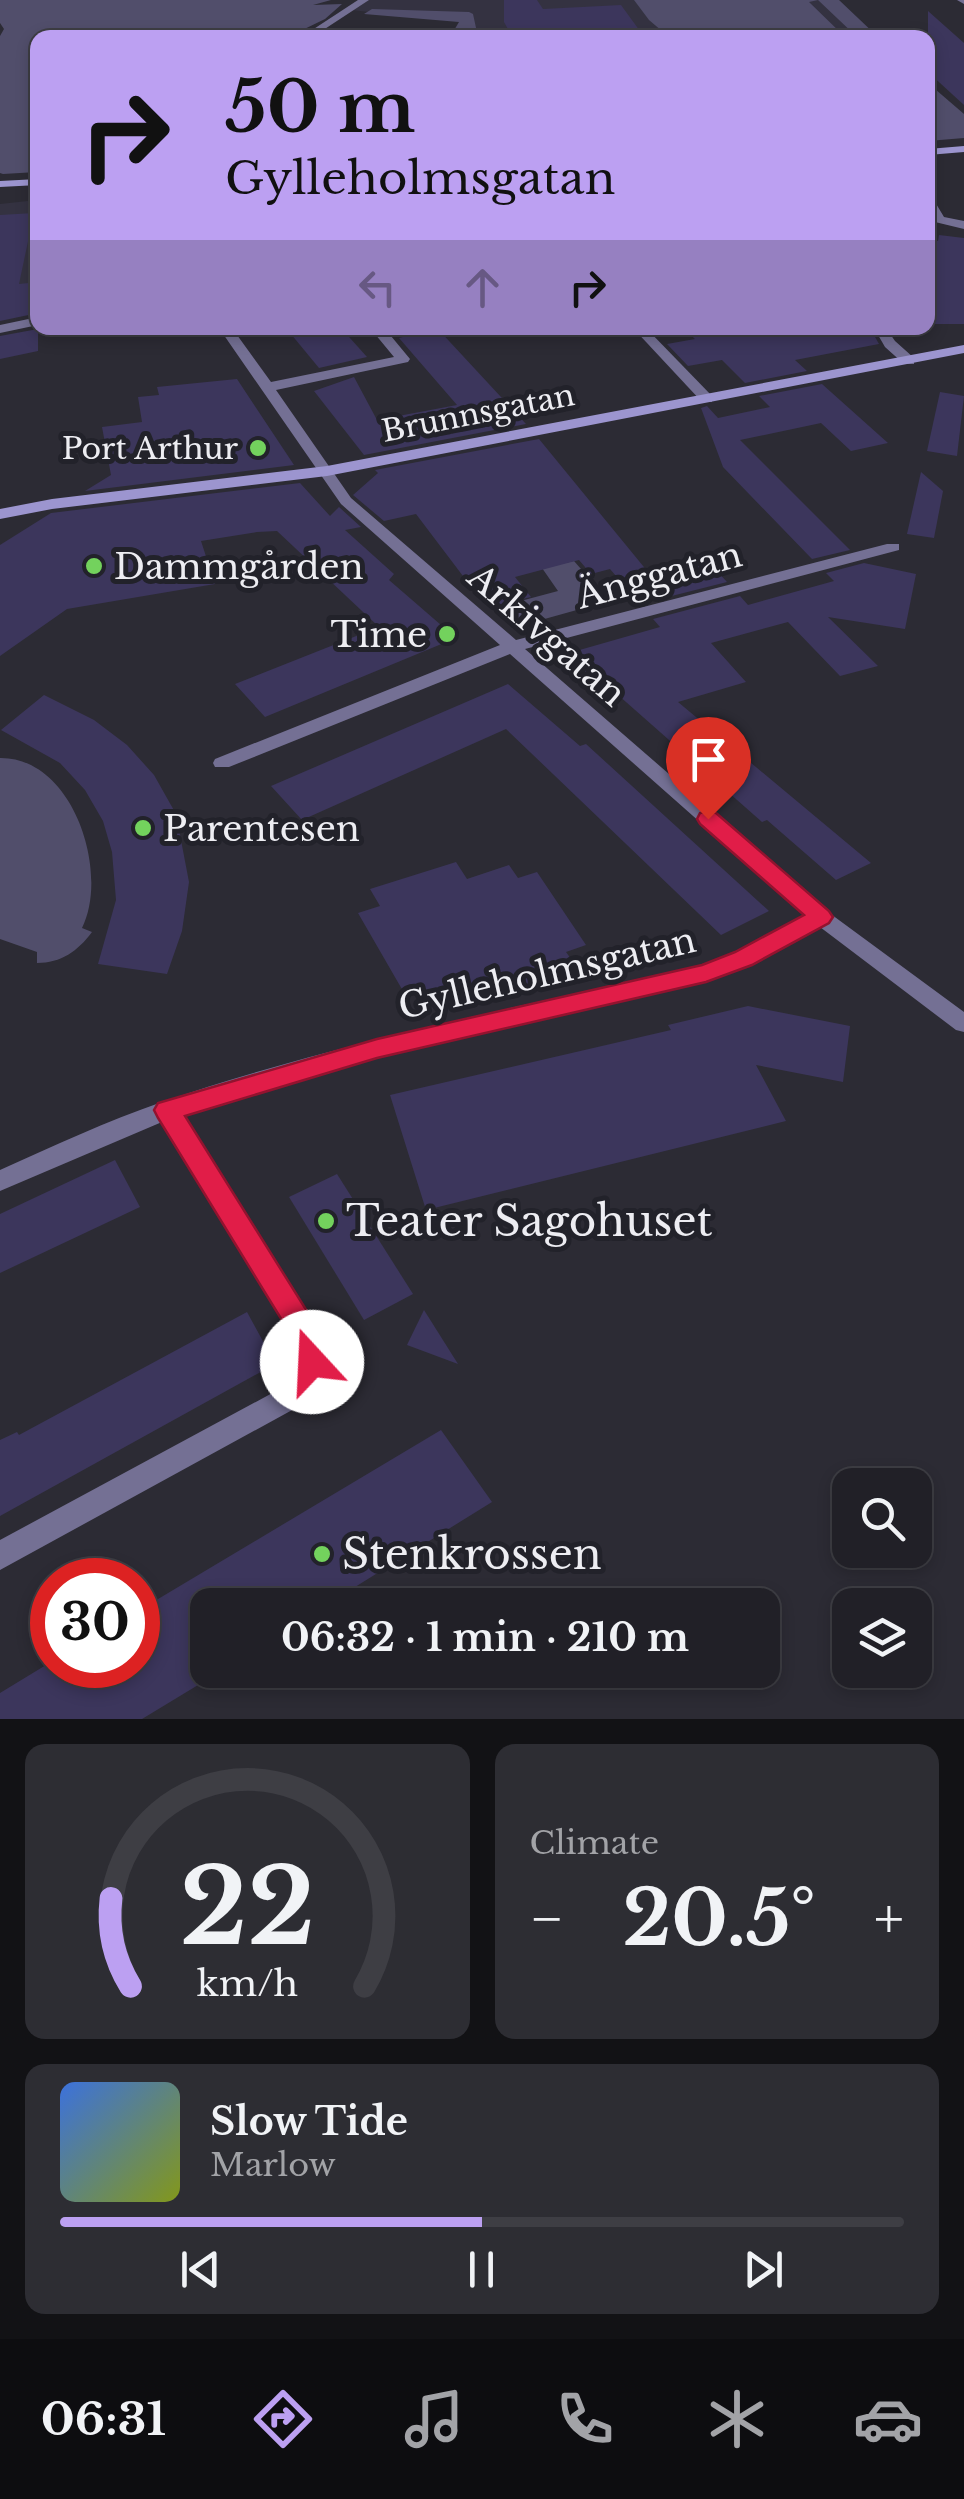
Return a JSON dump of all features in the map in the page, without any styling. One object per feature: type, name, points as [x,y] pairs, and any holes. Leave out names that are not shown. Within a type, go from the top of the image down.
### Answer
[{"type":"street","points":[[317,30],[364,0]]},
{"type":"street","points":[[935,152],[964,150]]},
{"type":"street","points":[[0,184],[30,182]]},
{"type":"street","points":[[0,194],[30,192]]},
{"type":"street","points":[[935,212],[939,219],[964,229]]},
{"type":"street","points":[[935,230],[964,229]]},
{"type":"street","points":[[0,329],[30,323]]},
{"type":"street","name":"Arkivgatan","points":[[231,335],[346,501],[821,917],[964,1024]]},
{"type":"street","points":[[268,387],[403,359],[383,335]]},
{"type":"street","points":[[646,335],[708,399]]},
{"type":"street","points":[[884,335],[909,360]]},
{"type":"street","name":"Brunnsgatan","points":[[0,514],[52,504],[327,471],[964,349]]},
{"type":"street","name":"Änggatan","points":[[222,763],[511,647],[892,547]]},
{"type":"street","name":"Gylleholmsgatan","points":[[0,1181],[167,1110],[377,1048],[706,973],[743,959],[821,917]]},
{"type":"street","points":[[0,1556],[285,1400],[307,1380],[312,1362],[310,1340],[167,1110]]},
{"type":"shaded area","points":[[0,0],[331,0],[313,5],[342,4],[325,19],[302,30],[30,30],[30,172],[3,174],[0,36],[4,29],[0,23]]},
{"type":"shaded area","points":[[364,0],[836,0],[868,30],[461,30],[462,22],[351,10]]},
{"type":"shaded area","points":[[634,0],[818,0],[809,2],[838,30],[661,30]]},
{"type":"shaded area","points":[[818,0],[839,0],[871,30],[850,30]]},
{"type":"shaded area","points":[[372,9],[469,12],[476,30],[454,30],[459,22],[364,14]]},
{"type":"shaded area","points":[[935,89],[964,114],[964,138],[935,140]]},
{"type":"shaded area","points":[[30,201],[30,313],[0,319],[0,204]]},
{"type":"shaded area","points":[[574,561],[609,601],[523,625],[504,611],[513,603],[558,591],[542,568]]},
{"type":"shaded area","points":[[0,758],[26,763],[48,776],[79,822],[88,849],[90,905],[82,928],[92,932],[75,950],[54,961],[37,963],[37,952],[0,939]]},
{"type":"building","points":[[504,0],[537,0],[543,9],[621,5],[639,30],[508,30],[504,22]]},
{"type":"building","points":[[928,11],[964,43],[964,105],[935,78],[935,30],[928,30]]},
{"type":"building","points":[[30,213],[19,284],[30,283],[30,315],[0,321],[0,215]]},
{"type":"building","points":[[939,235],[964,238],[964,324],[935,324],[935,241]]},
{"type":"building","points":[[30,330],[30,335],[38,335],[38,351],[0,359],[0,336]]},
{"type":"building","points":[[292,335],[347,335],[367,357],[319,368]]},
{"type":"building","points":[[443,335],[526,424],[364,455],[314,391],[354,377],[377,420],[457,405],[399,338]]},
{"type":"building","points":[[691,335],[874,335],[879,344],[795,360],[807,371],[745,383],[722,360],[688,366],[667,344],[695,339]]},
{"type":"building","points":[[237,379],[294,465],[85,491],[111,475],[102,427],[142,422],[138,397],[159,395],[157,387]]},
{"type":"building","points":[[822,384],[888,443],[851,451],[821,423],[740,440],[850,550],[812,559],[723,467],[701,408],[707,406],[718,418],[770,407],[759,396]]},
{"type":"building","points":[[940,392],[964,396],[957,456],[927,451]]},
{"type":"building","points":[[539,439],[648,572],[705,558],[727,582],[640,604],[610,569],[591,574],[579,560],[515,577],[531,597],[494,606],[472,588],[416,514],[384,521],[353,495],[378,473],[375,470]]},
{"type":"building","points":[[921,472],[943,491],[934,538],[907,534]]},
{"type":"building","points":[[300,483],[330,516],[339,507],[361,527],[345,530],[394,574],[389,580],[456,638],[265,717],[235,684],[379,627],[277,531],[201,541],[215,584],[67,609],[0,656],[0,545],[51,513]]},
{"type":"building","points":[[864,563],[916,574],[905,629],[828,617],[878,666],[840,676],[788,622],[711,643],[746,682],[678,702],[871,863],[836,880],[767,820],[762,822],[609,687],[598,692],[555,657],[660,627],[653,619],[740,596],[748,605],[834,581],[826,573]]},
{"type":"building","points":[[508,684],[580,746],[586,744],[769,911],[721,935],[506,729],[302,820],[271,786]]},
{"type":"building","name":"Parentesen","points":[[44,695],[94,720],[127,745],[154,775],[176,814],[189,882],[182,931],[167,974],[98,964],[116,900],[112,852],[103,821],[85,790],[60,763],[1,730]]},
{"type":"building","points":[[456,862],[467,879],[509,865],[518,878],[537,872],[586,945],[566,952],[579,970],[490,1002],[478,983],[431,999],[423,984],[403,991],[358,913],[380,906],[370,889]]},
{"type":"building","points":[[748,1006],[850,1026],[843,1082],[756,1065],[786,1121],[426,1210],[390,1095],[671,1030],[668,1025]]},
{"type":"building","points":[[115,1160],[140,1207],[0,1273],[0,1214]]},
{"type":"building","points":[[337,1174],[413,1294],[364,1320],[289,1197]]},
{"type":"building","points":[[424,1310],[458,1364],[407,1345]]},
{"type":"building","points":[[247,1312],[271,1356],[266,1369],[0,1516],[0,1440],[17,1432],[19,1435]]},
{"type":"building","name":"Stenkrossen","points":[[441,1430],[492,1502],[353,1588],[190,1588],[190,1688],[193,1688],[142,1719],[0,1719],[0,1693],[30,1675],[30,1688],[160,1688],[160,1598]]},
{"type":"place","name":"Port Arthur","points":[[258,448]]},
{"type":"place","name":"Dammgården","points":[[94,566]]},
{"type":"place","name":"Time","points":[[447,634]]},
{"type":"place","name":"Parentesen","points":[[143,828]]},
{"type":"place","name":"Teater Sagohuset","points":[[326,1221]]},
{"type":"place","name":"Stenkrossen","points":[[322,1554]]},
{"type":"route","points":[[312,1362],[310,1340],[167,1110],[377,1048],[706,973],[743,959],[821,917],[708,819]]}]
